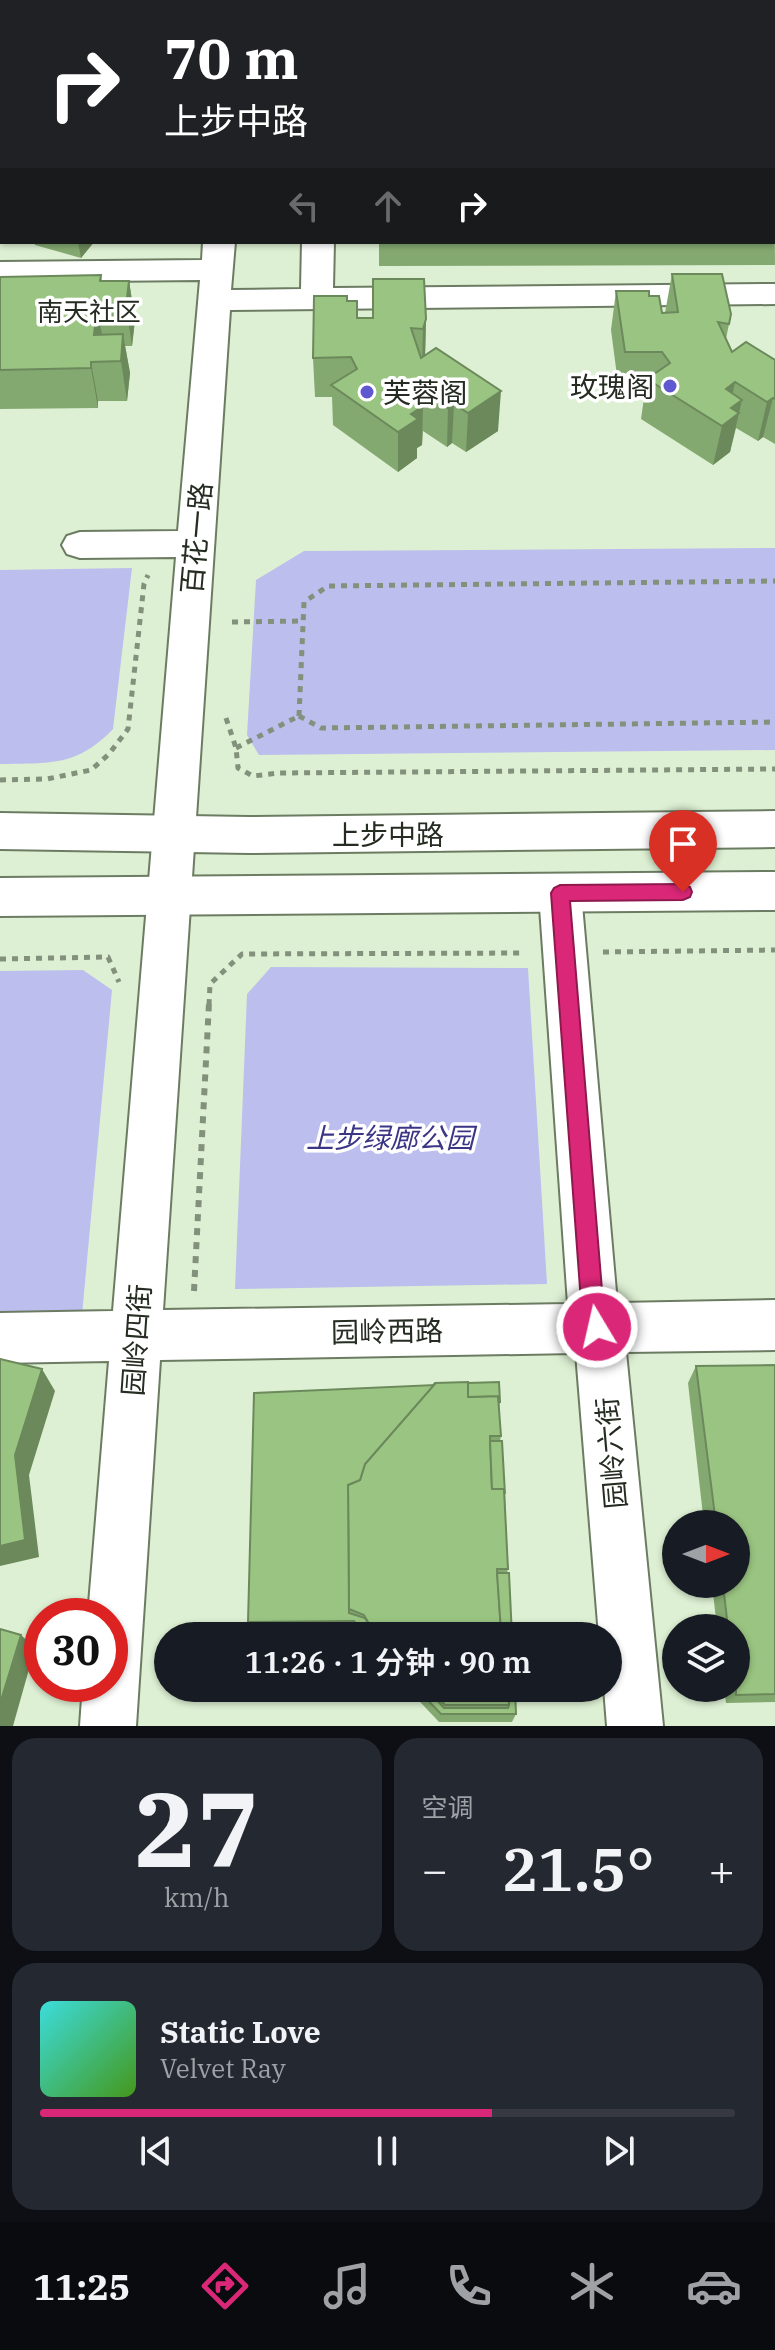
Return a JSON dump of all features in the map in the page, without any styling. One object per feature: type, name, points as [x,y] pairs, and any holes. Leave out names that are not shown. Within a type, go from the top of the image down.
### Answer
[{"type":"main road","name":"上步中路","points":[[0,831],[629,833],[775,829]]},
{"type":"main road","points":[[0,897],[775,891]]},
{"type":"street","points":[[317,299],[318,244]]},
{"type":"street","points":[[0,272],[217,271],[317,299],[775,294]]},
{"type":"street","name":"百花一路","points":[[168,896],[217,271]]},
{"type":"street","points":[[80,545],[195,544]]},
{"type":"street","name":"园岭六街","points":[[560,893],[592,1302],[603,1362],[635,1726]]},
{"type":"street","name":"园岭四街","points":[[108,1726],[168,896]]},
{"type":"street","name":"园岭西路","points":[[0,1338],[775,1325]]},
{"type":"path","points":[[0,780],[47,779],[91,770],[109,754],[128,729],[144,584],[148,574]]},
{"type":"path","points":[[299,716],[304,602],[328,586],[775,581]]},
{"type":"path","points":[[231,636],[233,609]]},
{"type":"path","points":[[232,622],[304,621]]},
{"type":"path","points":[[227,708],[226,723],[236,748],[238,768],[253,776],[294,773],[775,769]]},
{"type":"path","points":[[299,716],[321,728],[775,722]]},
{"type":"path","points":[[236,748],[299,716]]},
{"type":"path","points":[[590,952],[775,950]]},
{"type":"path","points":[[194,1293],[210,984],[242,954],[534,953]]},
{"type":"path","points":[[0,959],[108,957]]},
{"type":"green space","points":[[775,548],[775,750],[259,755],[247,735],[256,580],[304,551]]},
{"type":"green space","points":[[132,568],[113,729],[74,757],[48,763],[0,764],[0,570]]},
{"type":"green space","name":"上步绿廊公园","points":[[271,967],[528,968],[547,1284],[235,1289],[247,994]]},
{"type":"green space","points":[[83,970],[112,990],[82,1315],[0,1317],[0,971]]},
{"type":"building","points":[[672,274],[722,274],[731,314],[729,324],[718,322],[732,352],[746,342],[775,360],[775,399],[767,402],[735,382],[726,389],[742,400],[731,408],[739,413],[722,426],[647,379],[670,363],[662,352],[625,352],[616,291],[649,291],[649,296],[659,296],[662,313],[678,312]]},
{"type":"building","points":[[101,275],[100,281],[129,281],[126,306],[97,307],[94,335],[123,334],[121,361],[91,362],[91,368],[0,370],[0,277]]},
{"type":"building","points":[[373,279],[424,279],[426,319],[423,329],[411,328],[421,358],[436,348],[501,391],[468,413],[454,404],[448,408],[419,388],[408,396],[423,406],[411,414],[418,419],[398,432],[331,385],[357,369],[351,357],[313,358],[314,296],[347,296],[347,301],[357,301],[357,318],[373,318]]},
{"type":"building","points":[[0,1359],[42,1369],[15,1455],[25,1540],[0,1546]]},
{"type":"building","points":[[775,1365],[775,1694],[750,1695],[750,1614],[726,1614],[725,1598],[750,1598],[750,1510],[714,1510],[696,1366]]},
{"type":"building","points":[[468,1382],[468,1397],[498,1396],[501,1436],[490,1436],[492,1489],[504,1489],[508,1569],[497,1569],[500,1622],[368,1622],[364,1615],[349,1609],[348,1485],[360,1480],[365,1464],[435,1383]]},
{"type":"building","points":[[499,1382],[500,1402],[498,1396],[468,1397],[468,1383]]},
{"type":"building","points":[[434,1385],[365,1464],[360,1480],[348,1485],[349,1613],[365,1618],[367,1622],[248,1622],[254,1393]]},
{"type":"building","points":[[490,1441],[502,1441],[505,1494],[504,1489],[492,1489]]},
{"type":"building","points":[[497,1573],[509,1573],[511,1622],[500,1622]]},
{"type":"building","points":[[0,1629],[21,1635],[0,1704]]},
{"type":"building","points":[[429,1702],[439,1702],[444,1708],[508,1708],[509,1702],[516,1702],[516,1714],[441,1714]]},
{"type":"building","points":[[442,1702],[509,1702],[509,1705],[445,1705]]},
{"type":"place","name":"玫瑰阁","points":[[670,386]]},
{"type":"place","name":"芙蓉阁","points":[[367,392]]},
{"type":"district","name":"南天社区","points":[[89,311]]},
{"type":"route","points":[[597,1327],[592,1302],[560,893],[683,892]]}]
